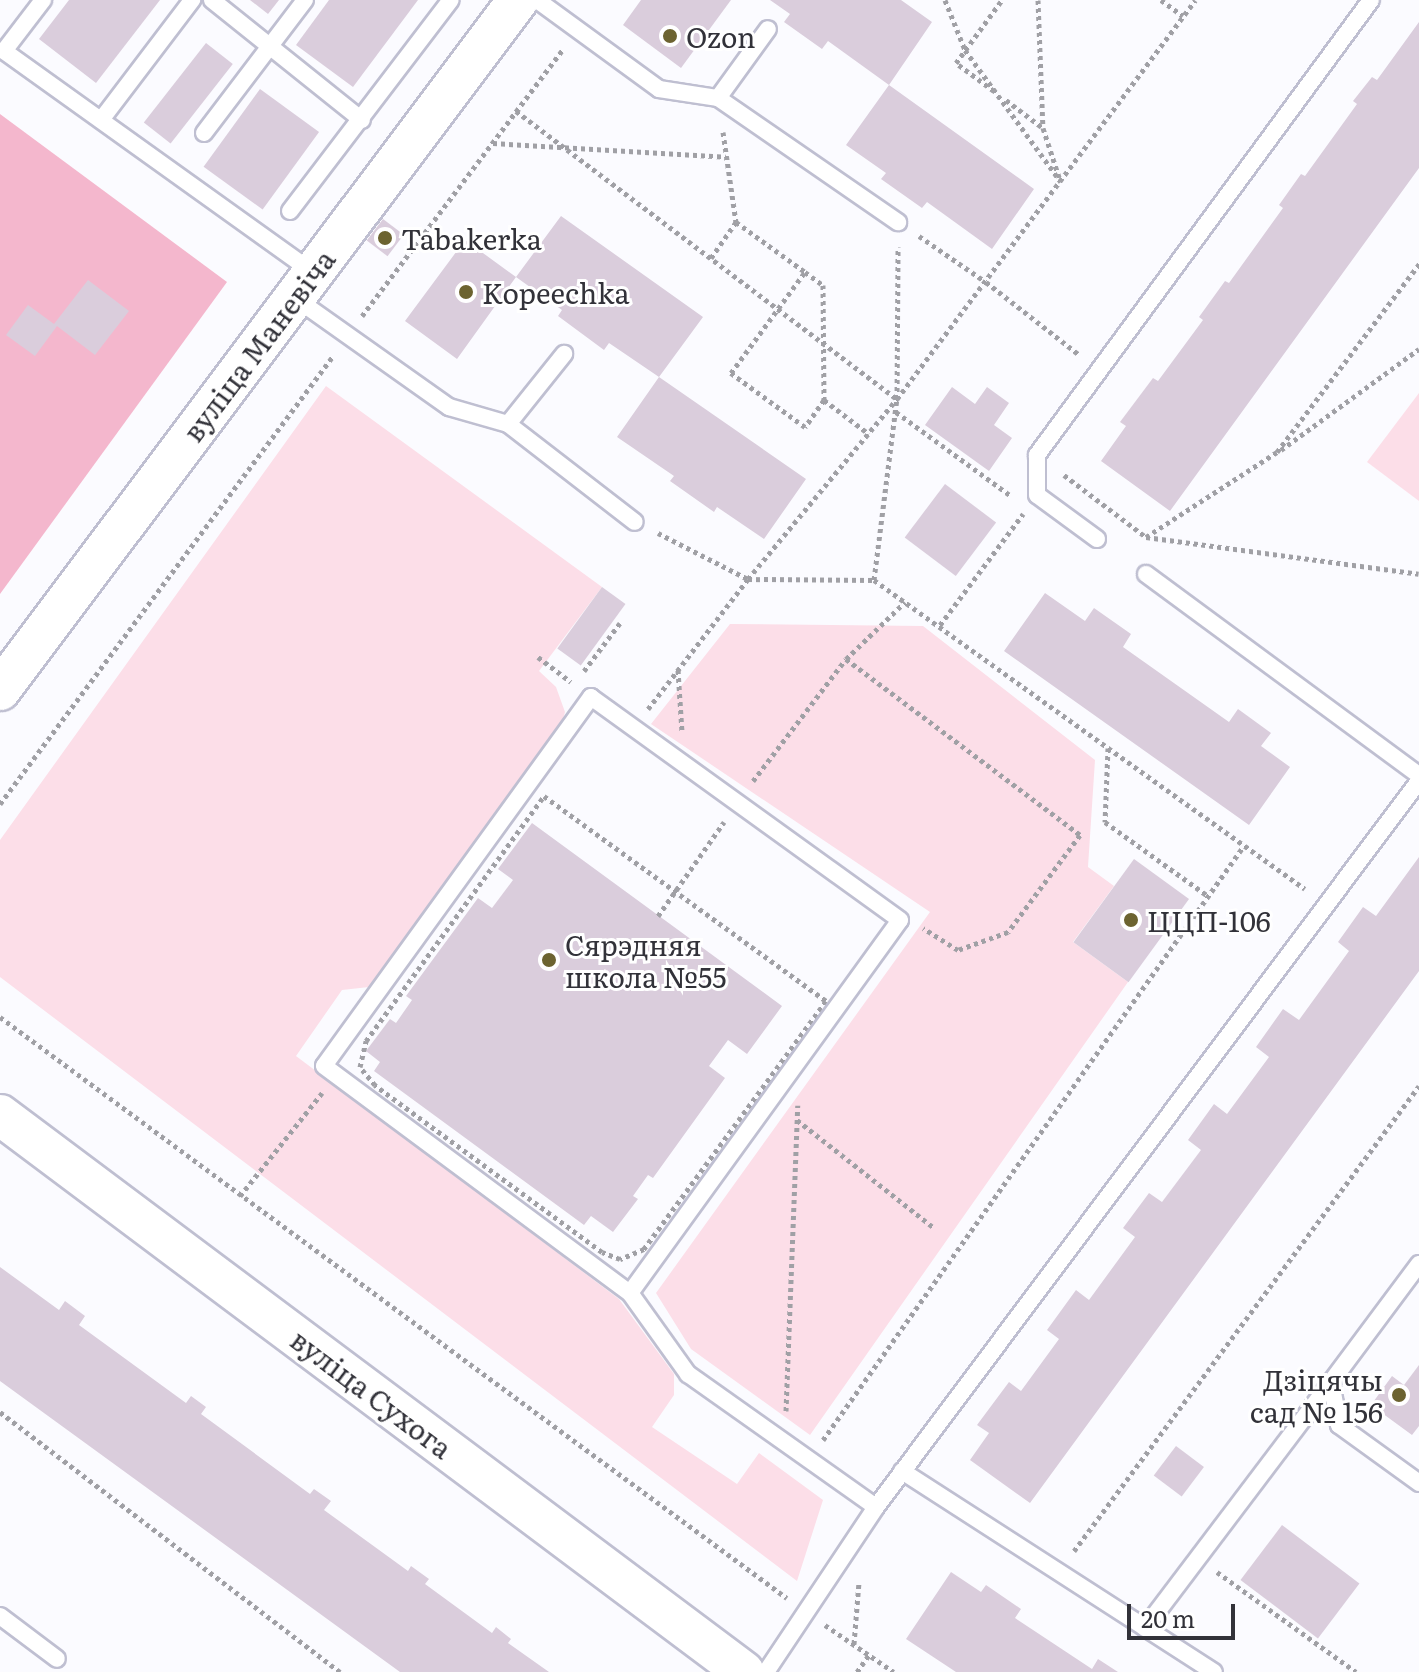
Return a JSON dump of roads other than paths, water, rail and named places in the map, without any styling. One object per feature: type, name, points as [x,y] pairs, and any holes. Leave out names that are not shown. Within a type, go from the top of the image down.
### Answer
[{"type":"street","name":"вуліца Маневіча","points":[[0,690],[518,0]]},
{"type":"street","name":"вуліца Сухога","points":[[0,1115],[744,1672]]},
{"type":"lane","points":[[43,0],[4,51],[101,120],[303,284],[348,335],[449,407],[508,424],[635,522]]},
{"type":"lane","points":[[101,120],[192,0]]},
{"type":"lane","points":[[212,0],[362,120]]},
{"type":"lane","points":[[204,133],[305,0]]},
{"type":"lane","points":[[290,211],[451,0]]},
{"type":"lane","points":[[537,0],[659,89],[718,98],[898,222]]},
{"type":"lane","points":[[1097,539],[1033,501],[1037,455],[1371,0]]},
{"type":"lane","points":[[718,98],[768,29]]},
{"type":"lane","points":[[508,424],[564,354]]},
{"type":"lane","points":[[766,1672],[902,1471],[1419,778],[1146,574]]},
{"type":"lane","points":[[630,1293],[900,920],[591,697],[324,1066],[630,1293],[688,1374],[876,1507]]},
{"type":"lane","points":[[1145,1628],[1419,1264]]},
{"type":"lane","points":[[1331,1382],[1339,1425],[1419,1483]]},
{"type":"lane","points":[[902,1471],[1214,1672]]},
{"type":"lane","points":[[0,1616],[57,1659]]},
{"type":"place","name":"Ozon","points":[[670,36]]},
{"type":"place","name":"Tabakerka","points":[[385,238]]},
{"type":"place","name":"Kopeechka","points":[[466,292]]},
{"type":"place","name":"ЦЦП-106","points":[[1131,920]]},
{"type":"place","name":"Сярэдняя школа №55","points":[[549,960]]},
{"type":"place","name":"Дзіцячы сад № 156","points":[[1399,1395]]}]
